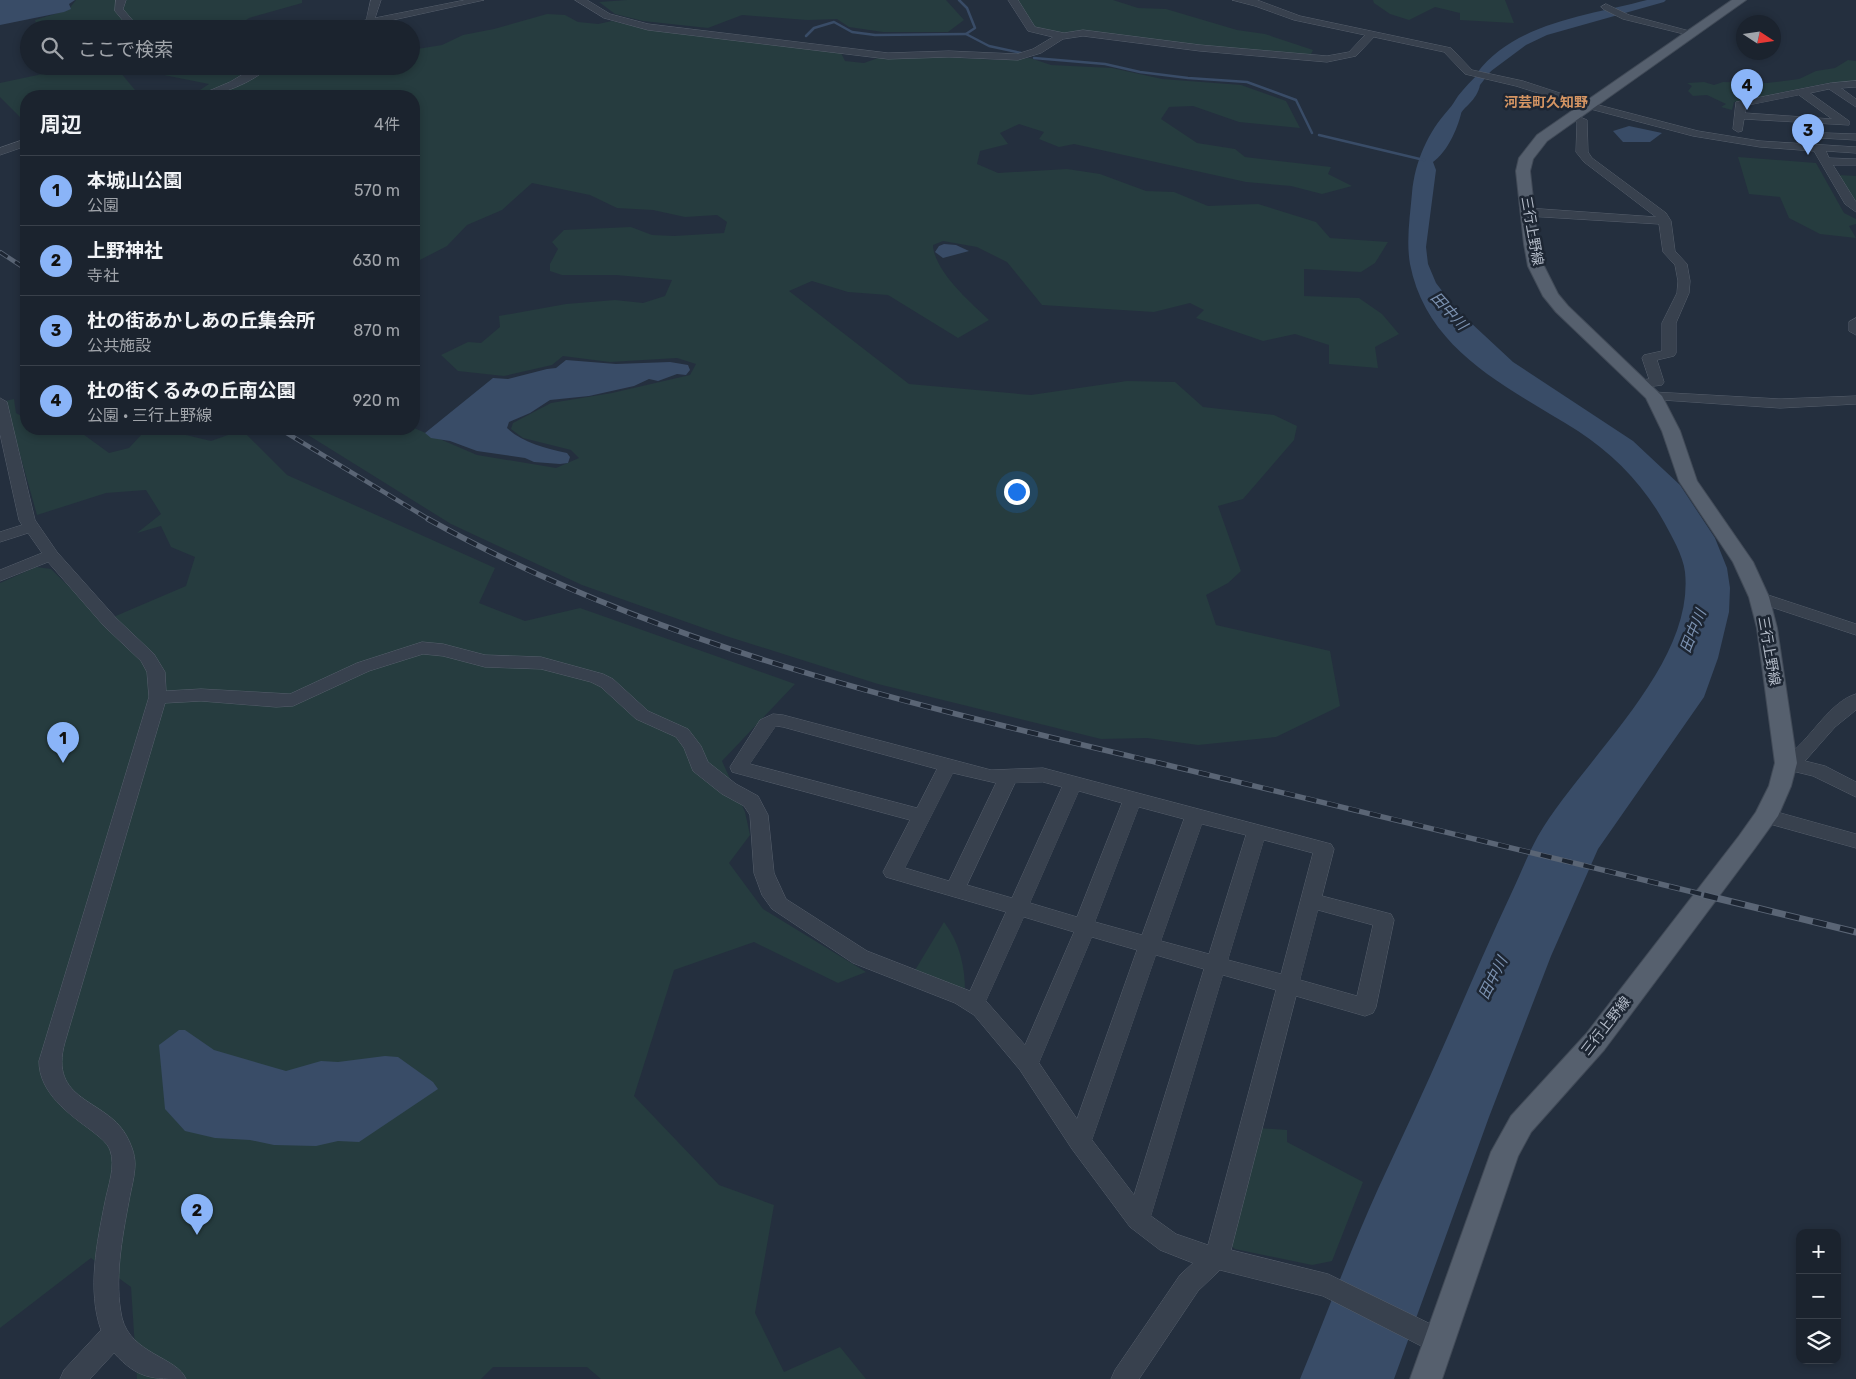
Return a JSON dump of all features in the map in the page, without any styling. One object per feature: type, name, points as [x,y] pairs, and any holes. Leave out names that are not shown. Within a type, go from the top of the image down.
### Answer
[{"type":"main road","name":"三行上野線","points":[[1426,1379],[1433,1338],[1505,1152],[1522,1124],[1595,1042],[1766,816],[1780,786],[1786,763],[1767,628],[1759,598],[1730,540],[1688,482],[1672,431],[1653,396],[1562,309],[1551,296],[1534,258],[1523,176],[1526,158],[1542,138],[1740,0]]},
{"type":"street","points":[[121,0],[118,9],[128,20]]},
{"type":"street","points":[[370,20],[376,0]]},
{"type":"street","points":[[381,20],[479,0]]},
{"type":"street","points":[[580,0],[607,16],[648,27],[888,56],[949,54],[1018,57],[1032,53],[1063,36]]},
{"type":"street","points":[[1012,0],[1031,29],[1063,36],[1094,34],[1200,48],[1327,59],[1352,54],[1372,33]]},
{"type":"street","points":[[1237,0],[1257,3],[1298,18],[1447,50],[1452,52],[1466,70],[1471,73],[1500,79],[1590,106],[1678,129],[1737,141],[1856,150]]},
{"type":"street","points":[[1606,7],[1626,17],[1692,34]]},
{"type":"street","points":[[218,90],[250,75]]},
{"type":"street","points":[[1738,129],[1740,104],[1831,86],[1856,84]]},
{"type":"street","points":[[1831,86],[1854,100]]},
{"type":"street","points":[[1801,92],[1856,131]]},
{"type":"street","points":[[1770,98],[1802,121]]},
{"type":"street","points":[[1740,116],[1845,123]]},
{"type":"street","points":[[1573,117],[1582,120],[1582,152],[1588,160],[1658,211],[1665,222],[1669,252],[1681,264],[1684,287],[1669,323],[1669,353],[1649,358],[1656,382],[1639,384]]},
{"type":"street","points":[[1678,129],[1690,120]]},
{"type":"street","points":[[1704,123],[1738,129],[1856,137]]},
{"type":"street","points":[[0,139],[4,150],[20,144]]},
{"type":"street","points":[[1818,148],[1851,204],[1856,208]]},
{"type":"street","points":[[1825,161],[1856,162]]},
{"type":"street","points":[[1527,212],[1665,222]]},
{"type":"street","points":[[1856,322],[1856,331]]},
{"type":"street","points":[[1653,396],[1786,404],[1817,404],[1856,400]]},
{"type":"street","points":[[0,402],[26,520],[51,555],[110,622],[148,658],[156,672],[158,697],[62,1018],[50,1066],[58,1087],[119,1141],[123,1155],[124,1166],[108,1275],[109,1315],[115,1333],[138,1360],[173,1379]]},
{"type":"street","points":[[0,536],[31,527]]},
{"type":"street","points":[[0,576],[51,555]]},
{"type":"street","points":[[1759,598],[1780,602],[1856,630]]},
{"type":"street","points":[[158,697],[201,695],[276,701],[293,700],[364,667],[422,648],[443,650],[486,661],[541,663],[597,678],[607,683],[642,715],[682,733],[692,746],[700,766],[756,808],[759,815],[762,868],[772,896],[779,904],[860,957],[973,1003],[990,1016],[1028,1064],[1080,1142],[1138,1219],[1151,1231],[1168,1242],[1215,1258],[1295,1276],[1332,1289],[1433,1338]]},
{"type":"street","points":[[1786,763],[1798,757],[1829,723],[1856,700]]},
{"type":"street","points":[[922,816],[739,767],[766,724],[773,720],[992,777],[1043,775],[1324,849],[1215,1258],[1189,1283],[1124,1379]]},
{"type":"street","points":[[1786,763],[1818,772],[1856,790]]},
{"type":"street","points":[[948,766],[893,872],[1365,1007],[1384,920],[1311,901]]},
{"type":"street","points":[[955,890],[1009,776]]},
{"type":"street","points":[[973,1003],[981,992],[1017,906],[1073,783]]},
{"type":"street","points":[[1028,1064],[1085,926],[1133,799]]},
{"type":"street","points":[[1080,1142],[1195,815]]},
{"type":"street","points":[[1766,816],[1800,827],[1856,840]]},
{"type":"street","points":[[1138,1219],[1257,831]]},
{"type":"street","points":[[73,1379],[115,1333]]},
{"type":"green space","points":[[76,0],[302,0],[302,3],[246,20],[35,20],[68,10]]},
{"type":"green space","points":[[627,0],[946,0],[964,20],[948,32],[883,32],[849,27],[837,19],[807,20],[742,15],[708,28],[643,21],[615,14],[599,2]]},
{"type":"green space","points":[[1016,0],[1113,0],[1138,8],[1166,9],[1237,30],[1265,34],[1313,50],[1310,56],[1260,53],[1100,33],[1059,35],[1034,29]]},
{"type":"green space","points":[[1373,0],[1505,0],[1514,23],[1460,20],[1460,13],[1435,7],[1409,20],[1390,14],[1374,3]]},
{"type":"green space","points":[[547,14],[565,15],[578,22],[598,24],[612,21],[650,30],[841,53],[845,61],[864,63],[878,58],[940,57],[1000,60],[1030,58],[1051,65],[1112,68],[1162,79],[1241,85],[1286,101],[1300,128],[1239,122],[1193,106],[1169,107],[1161,119],[1197,143],[1235,149],[1245,157],[1331,167],[1328,174],[1352,186],[1322,194],[1291,186],[1246,182],[1074,144],[1059,147],[1039,139],[1044,132],[1019,124],[1000,133],[1008,144],[980,151],[977,164],[998,173],[1067,169],[1100,174],[1146,191],[1174,192],[1208,206],[1258,204],[1316,222],[1330,238],[1388,242],[1375,263],[1361,272],[1304,269],[1304,296],[1359,298],[1382,314],[1399,334],[1375,347],[1378,368],[1329,364],[1329,345],[1295,334],[1263,341],[1196,318],[1204,310],[1190,303],[1154,312],[1042,305],[1007,262],[977,247],[943,241],[933,245],[935,255],[946,276],[989,320],[958,338],[888,295],[848,292],[812,281],[789,291],[909,384],[1031,395],[1127,381],[1175,382],[1203,407],[1274,415],[1297,426],[1294,440],[1243,499],[1218,506],[1241,571],[1228,583],[1206,595],[1216,625],[1330,651],[1340,706],[1276,737],[1198,745],[1147,738],[1101,739],[878,684],[726,636],[582,585],[451,524],[308,435],[420,435],[420,431],[477,455],[556,468],[579,458],[571,450],[523,438],[511,429],[513,423],[551,403],[612,393],[690,375],[696,364],[677,358],[610,362],[563,356],[552,365],[504,376],[458,371],[441,355],[468,342],[481,343],[500,327],[499,316],[566,304],[615,300],[643,303],[665,296],[672,280],[616,275],[562,275],[550,271],[550,264],[558,249],[552,242],[564,230],[631,227],[652,235],[674,236],[724,233],[727,222],[717,215],[685,217],[653,210],[617,208],[590,195],[532,183],[502,210],[467,225],[447,246],[420,260],[420,90],[200,90],[209,84],[164,75],[420,75],[420,49],[442,45],[463,35],[494,29]]},
{"type":"green space","points":[[1848,60],[1856,61],[1856,81],[1828,83],[1734,102],[1732,110],[1721,107],[1726,104],[1707,95],[1693,96],[1688,91],[1692,86],[1687,83],[1704,82],[1714,85],[1723,82],[1767,83],[1799,79],[1816,71],[1835,68]]},
{"type":"green space","points":[[38,75],[122,75],[135,90],[20,90],[20,117],[0,97],[0,83]]},
{"type":"green space","points":[[1738,157],[1816,163],[1844,213],[1856,219],[1856,224],[1849,226],[1856,238],[1820,234],[1789,218],[1780,197],[1749,194]]},
{"type":"green space","points":[[1838,175],[1856,176],[1856,202],[1852,200]]},
{"type":"green space","points":[[14,399],[16,413],[20,415],[20,435],[84,435],[109,453],[129,448],[141,435],[186,435],[211,441],[228,435],[247,435],[287,475],[495,568],[479,603],[525,621],[580,608],[795,684],[722,761],[745,812],[750,835],[729,863],[763,909],[866,972],[838,983],[754,942],[674,970],[634,1096],[719,1185],[774,1205],[755,1313],[784,1372],[840,1347],[866,1379],[601,1379],[587,1367],[493,1367],[481,1379],[137,1379],[131,1287],[91,1258],[0,1328],[0,583],[36,567],[51,569],[104,621],[186,586],[195,557],[171,547],[161,526],[137,533],[161,514],[146,490],[106,493],[37,515],[5,401]]},
{"type":"green space","points":[[944,922],[958,947],[964,973],[965,992],[914,972]]},
{"type":"green space","points":[[1258,1128],[1287,1130],[1287,1142],[1363,1182],[1332,1261],[1312,1265],[1235,1249],[1230,1245]]},
{"type":"water","points":[[0,0],[75,0],[69,4],[71,9],[64,12],[0,25]]},
{"type":"water","points":[[1504,54],[1480,85],[1473,100],[1462,112],[1451,140],[1443,153],[1433,162],[1436,170],[1426,247],[1428,264],[1436,283],[1456,309],[1513,362],[1633,441],[1680,485],[1715,538],[1727,568],[1730,588],[1729,612],[1718,658],[1704,697],[1598,849],[1551,956],[1489,1117],[1394,1379],[1300,1379],[1368,1212],[1534,843],[1557,807],[1632,711],[1654,677],[1672,642],[1683,607],[1685,572],[1682,559],[1656,508],[1637,483],[1615,460],[1591,440],[1499,382],[1475,364],[1453,344],[1434,321],[1419,295],[1410,264],[1408,237],[1414,181],[1419,158],[1435,127],[1458,96],[1480,73]]},
{"type":"water","points":[[1629,126],[1662,133],[1650,142],[1623,142],[1613,131]]},
{"type":"water","points":[[944,244],[956,245],[969,251],[943,258],[935,252],[939,246]]},
{"type":"water","points":[[566,360],[616,364],[670,362],[688,365],[690,370],[686,375],[677,374],[658,381],[649,379],[634,386],[589,396],[550,400],[530,413],[509,422],[507,428],[520,438],[543,447],[567,453],[570,457],[568,463],[534,462],[525,458],[477,451],[450,441],[431,438],[425,433],[493,378],[508,379],[556,368]]},
{"type":"water","points":[[179,1030],[185,1030],[214,1050],[286,1071],[321,1061],[338,1062],[385,1056],[398,1057],[433,1082],[438,1089],[359,1142],[338,1141],[316,1146],[274,1145],[250,1140],[215,1138],[185,1131],[165,1109],[159,1045]]},
{"type":"waterway","points":[[959,0],[967,8],[975,28],[966,34]]},
{"type":"waterway","name":"田中川","points":[[1483,73],[1501,56],[1543,32],[1566,24],[1660,0]]},
{"type":"waterway","points":[[806,36],[814,28],[834,22],[852,32],[875,35],[966,34]]},
{"type":"waterway","points":[[966,34],[989,46],[1021,53]]},
{"type":"waterway","points":[[1034,58],[1105,64],[1140,72],[1188,78],[1247,82],[1296,100],[1312,133]]},
{"type":"waterway","points":[[1319,135],[1424,160]]},
{"type":"railway","points":[[0,252],[20,265]]},
{"type":"railway","points":[[290,435],[430,520]]},
{"type":"railway","points":[[428,519],[514,564],[603,602],[693,636],[785,666],[971,718],[1709,896]]},
{"type":"railway","points":[[1704,895],[1856,932]]},
{"type":"place","name":"杜の街くるみの丘南公園","points":[[1747,110]]},
{"type":"place","name":"杜の街あかしあの丘集会所","points":[[1808,155]]},
{"type":"place","name":"本城山公園","points":[[63,763]]},
{"type":"place","name":"上野神社","points":[[197,1235]]},
{"type":"district","name":"河芸町久知野","points":[[1546,102]]}]
